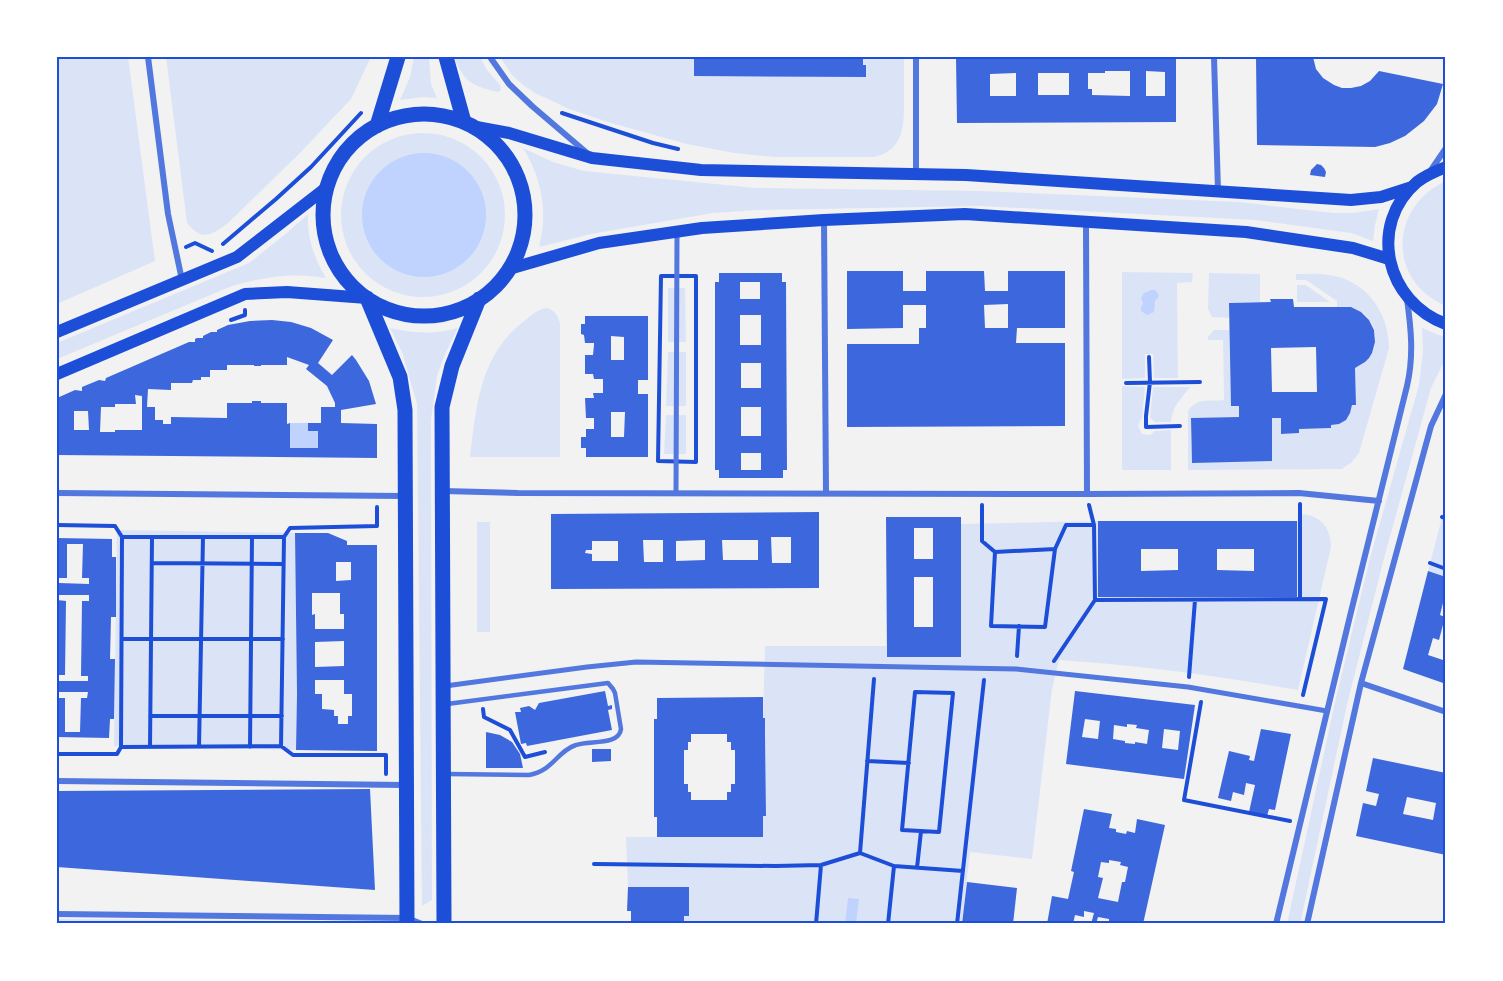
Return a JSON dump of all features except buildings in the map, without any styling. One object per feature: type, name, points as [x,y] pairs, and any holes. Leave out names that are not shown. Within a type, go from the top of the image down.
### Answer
[{"type":"main road","points":[[377,126],[398,57]]},
{"type":"main road","points":[[446,57],[467,124],[497,145],[515,172],[524,203],[522,237],[509,269],[499,282],[479,299],[440,315],[406,314],[390,310],[367,298],[348,282],[330,253],[322,220],[323,204],[332,172],[340,158],[363,134],[392,119],[424,114],[440,115],[467,124],[509,133],[592,158],[701,170],[966,175],[1351,200],[1381,196],[1412,187]]},
{"type":"main road","points":[[1446,167],[1428,174],[1412,187],[1399,204],[1389,231],[1388,245],[1393,273],[1407,298],[1430,317],[1446,324]]},
{"type":"main road","points":[[57,332],[237,257],[326,188]]},
{"type":"main road","points":[[509,269],[599,243],[702,228],[965,214],[1246,232],[1353,248],[1389,259]]},
{"type":"main road","points":[[57,374],[245,294],[287,292],[367,298]]},
{"type":"main road","points":[[367,298],[400,377],[405,411],[407,921]]},
{"type":"main road","points":[[444,924],[442,407],[452,366],[479,299]]},
{"type":"street","points":[[148,57],[168,214],[183,280]]},
{"type":"street","points":[[490,57],[509,84],[592,158]]},
{"type":"street","points":[[916,57],[916,174]]},
{"type":"street","points":[[1214,57],[1218,191]]},
{"type":"street","points":[[1428,174],[1446,148]]},
{"type":"street","points":[[824,220],[826,492]]},
{"type":"street","points":[[1086,222],[1087,494]]},
{"type":"street","points":[[676,492],[677,232]]},
{"type":"street","points":[[1276,924],[1411,368],[1411,324],[1407,298]]},
{"type":"street","points":[[1307,924],[1361,683],[1431,426],[1446,394]]},
{"type":"street","points":[[443,491],[1300,493],[1379,501]]},
{"type":"street","points":[[57,493],[405,496]]},
{"type":"street","points":[[443,686],[636,662],[985,668],[1016,669],[1188,687],[1327,711]]},
{"type":"street","points":[[1361,683],[1446,712]]},
{"type":"street","points":[[57,781],[406,784]]},
{"type":"street","points":[[57,914],[407,921],[422,924]]},
{"type":"lane","points":[[444,704],[608,683],[615,693],[621,729],[621,733],[613,739],[569,748],[549,767],[537,773],[529,775],[444,774]]},
{"type":"path","points":[[228,240],[311,167],[364,111]]},
{"type":"path","points":[[658,461],[661,276]]},
{"type":"path","points":[[696,276],[696,462]]},
{"type":"path","points":[[1149,357],[1150,382],[1146,427],[1180,426]]},
{"type":"path","points":[[1126,383],[1200,382]]},
{"type":"path","points":[[1300,493],[1300,599]]},
{"type":"path","points":[[982,494],[982,541],[995,552],[1055,549]]},
{"type":"path","points":[[1047,672],[1095,600],[1094,525],[1087,494]]},
{"type":"path","points":[[281,746],[284,537],[290,528],[377,526],[377,496]]},
{"type":"path","points":[[57,525],[115,526],[122,537],[121,747],[117,754],[57,754]]},
{"type":"path","points":[[995,552],[991,626],[1045,627],[1055,549],[1066,525],[1094,525]]},
{"type":"path","points":[[122,537],[284,537]]},
{"type":"path","points":[[150,747],[152,537]]},
{"type":"path","points":[[199,747],[203,537]]},
{"type":"path","points":[[250,747],[252,537]]},
{"type":"path","points":[[1430,563],[1446,569]]},
{"type":"path","points":[[152,564],[283,564]]},
{"type":"path","points":[[1095,600],[1326,599],[1301,706]]},
{"type":"path","points":[[1188,687],[1195,600]]},
{"type":"path","points":[[1016,669],[1019,626]]},
{"type":"path","points":[[122,639],[283,639]]},
{"type":"path","points":[[860,853],[875,666]]},
{"type":"path","points":[[957,924],[985,668]]},
{"type":"path","points":[[1203,689],[1184,800],[1300,823]]},
{"type":"path","points":[[915,692],[953,693],[939,832],[921,831],[902,830],[915,692]]},
{"type":"path","points":[[481,699],[484,717],[510,730],[525,757],[552,750]]},
{"type":"path","points":[[150,716],[282,716]]},
{"type":"path","points":[[121,747],[281,746],[293,755],[386,755],[386,784]]},
{"type":"path","points":[[867,761],[909,763]]},
{"type":"path","points":[[917,868],[921,831]]},
{"type":"path","points":[[594,864],[821,865],[860,853],[894,866],[963,871]]},
{"type":"path","points":[[816,924],[821,865]]},
{"type":"path","points":[[888,924],[894,866]]},
{"type":"shaded area","points":[[57,57],[128,57],[155,261],[57,304]]},
{"type":"shaded area","points":[[166,57],[371,57],[351,99],[299,154],[227,224],[206,235],[192,229],[187,223]]},
{"type":"shaded area","points":[[414,57],[429,57],[431,84],[437,98],[422,97],[400,100],[410,77]]},
{"type":"shaded area","points":[[454,57],[480,57],[487,70],[500,85],[501,90],[498,92],[489,90],[470,82],[461,72]]},
{"type":"shaded area","points":[[500,57],[904,57],[903,125],[898,141],[892,148],[874,157],[774,157],[734,153],[687,144],[569,109],[523,85],[512,75]]},
{"type":"shaded area","points":[[423,133],[454,139],[481,157],[499,184],[505,215],[499,246],[481,273],[454,291],[423,297],[392,291],[365,273],[347,246],[341,215],[347,184],[365,157],[392,139]]},
{"type":"shaded area","points":[[523,148],[553,162],[584,171],[756,188],[981,191],[1239,202],[1333,213],[1354,213],[1379,209],[1373,241],[1351,233],[1255,220],[981,206],[713,213],[591,234],[539,247],[543,208],[535,172]]},
{"type":"shaded area","points":[[1446,181],[1446,306],[1427,295],[1413,280],[1405,262],[1402,244],[1405,225],[1414,208],[1427,193]]},
{"type":"shaded area","points":[[308,214],[312,247],[326,278],[301,275],[278,276],[232,286],[57,359],[57,343],[249,263]]},
{"type":"shaded area","points":[[1122,272],[1193,273],[1192,282],[1177,283],[1178,378],[1154,378],[1153,354],[1145,354],[1145,378],[1122,379]]},
{"type":"shaded area","points":[[1209,273],[1260,274],[1260,302],[1230,303],[1230,318],[1212,317],[1208,309]]},
{"type":"shaded area","points":[[1296,274],[1329,275],[1354,283],[1373,300],[1385,322],[1389,348],[1359,453],[1342,469],[1188,470],[1188,411],[1199,402],[1224,400],[1223,340],[1208,340],[1214,330],[1230,330],[1231,405],[1239,406],[1239,417],[1191,418],[1192,462],[1272,461],[1272,418],[1281,418],[1282,434],[1299,433],[1299,429],[1331,428],[1331,425],[1345,419],[1352,405],[1356,405],[1355,368],[1364,362],[1374,347],[1374,329],[1364,314],[1348,307],[1337,307],[1337,301],[1306,280],[1296,280]]},
{"type":"shaded area","points":[[1297,285],[1306,285],[1330,302],[1297,302]]},
{"type":"shaded area","points":[[668,288],[685,288],[686,342],[668,342]]},
{"type":"shaded area","points":[[547,308],[555,313],[560,323],[560,457],[470,457],[478,401],[489,366],[497,350],[509,335],[531,315]]},
{"type":"shaded area","points":[[390,328],[441,332],[458,328],[437,376],[431,420],[432,900],[422,906],[417,404],[402,352]]},
{"type":"shaded area","points":[[1422,328],[1446,338],[1446,358],[1431,388],[1383,562],[1347,705],[1300,924],[1287,924],[1335,702],[1370,558],[1419,385],[1423,351]]},
{"type":"shaded area","points":[[668,352],[686,352],[686,406],[666,406]]},
{"type":"shaded area","points":[[1122,386],[1145,387],[1142,418],[1138,426],[1142,434],[1150,435],[1155,431],[1171,430],[1171,470],[1122,470]]},
{"type":"shaded area","points":[[1153,387],[1190,387],[1175,407],[1171,422],[1155,422],[1150,418]]},
{"type":"shaded area","points":[[666,415],[686,415],[686,454],[664,454]]},
{"type":"shaded area","points":[[1444,510],[1446,511],[1446,577],[1428,571]]},
{"type":"shaded area","points":[[1304,514],[1316,518],[1324,525],[1331,541],[1331,547],[1298,690],[1179,672],[1059,660],[1052,689],[1032,859],[970,852],[962,924],[684,924],[684,916],[689,916],[689,887],[628,887],[626,837],[763,837],[763,816],[766,816],[765,719],[763,718],[765,646],[886,646],[887,657],[961,657],[961,524],[1098,521],[1098,597],[1296,597],[1297,521]]},
{"type":"shaded area","points":[[477,522],[490,522],[490,632],[477,632]]},
{"type":"shaded area","points":[[117,530],[295,533],[296,750],[114,746]]},
{"type":"shaded area","points":[[57,919],[289,921],[292,924],[57,924]]},
{"type":"water","points":[[424,153],[448,158],[467,172],[481,191],[486,215],[481,239],[467,258],[448,272],[424,277],[400,272],[381,258],[367,239],[362,215],[367,191],[381,172],[400,158]]},
{"type":"water","points":[[1155,290],[1159,295],[1155,301],[1154,312],[1147,315],[1141,311],[1143,303],[1141,298],[1144,293]]},
{"type":"water","points":[[290,423],[308,423],[308,431],[318,431],[318,448],[290,448]]},
{"type":"water","points":[[848,898],[859,899],[856,924],[845,924]]}]
